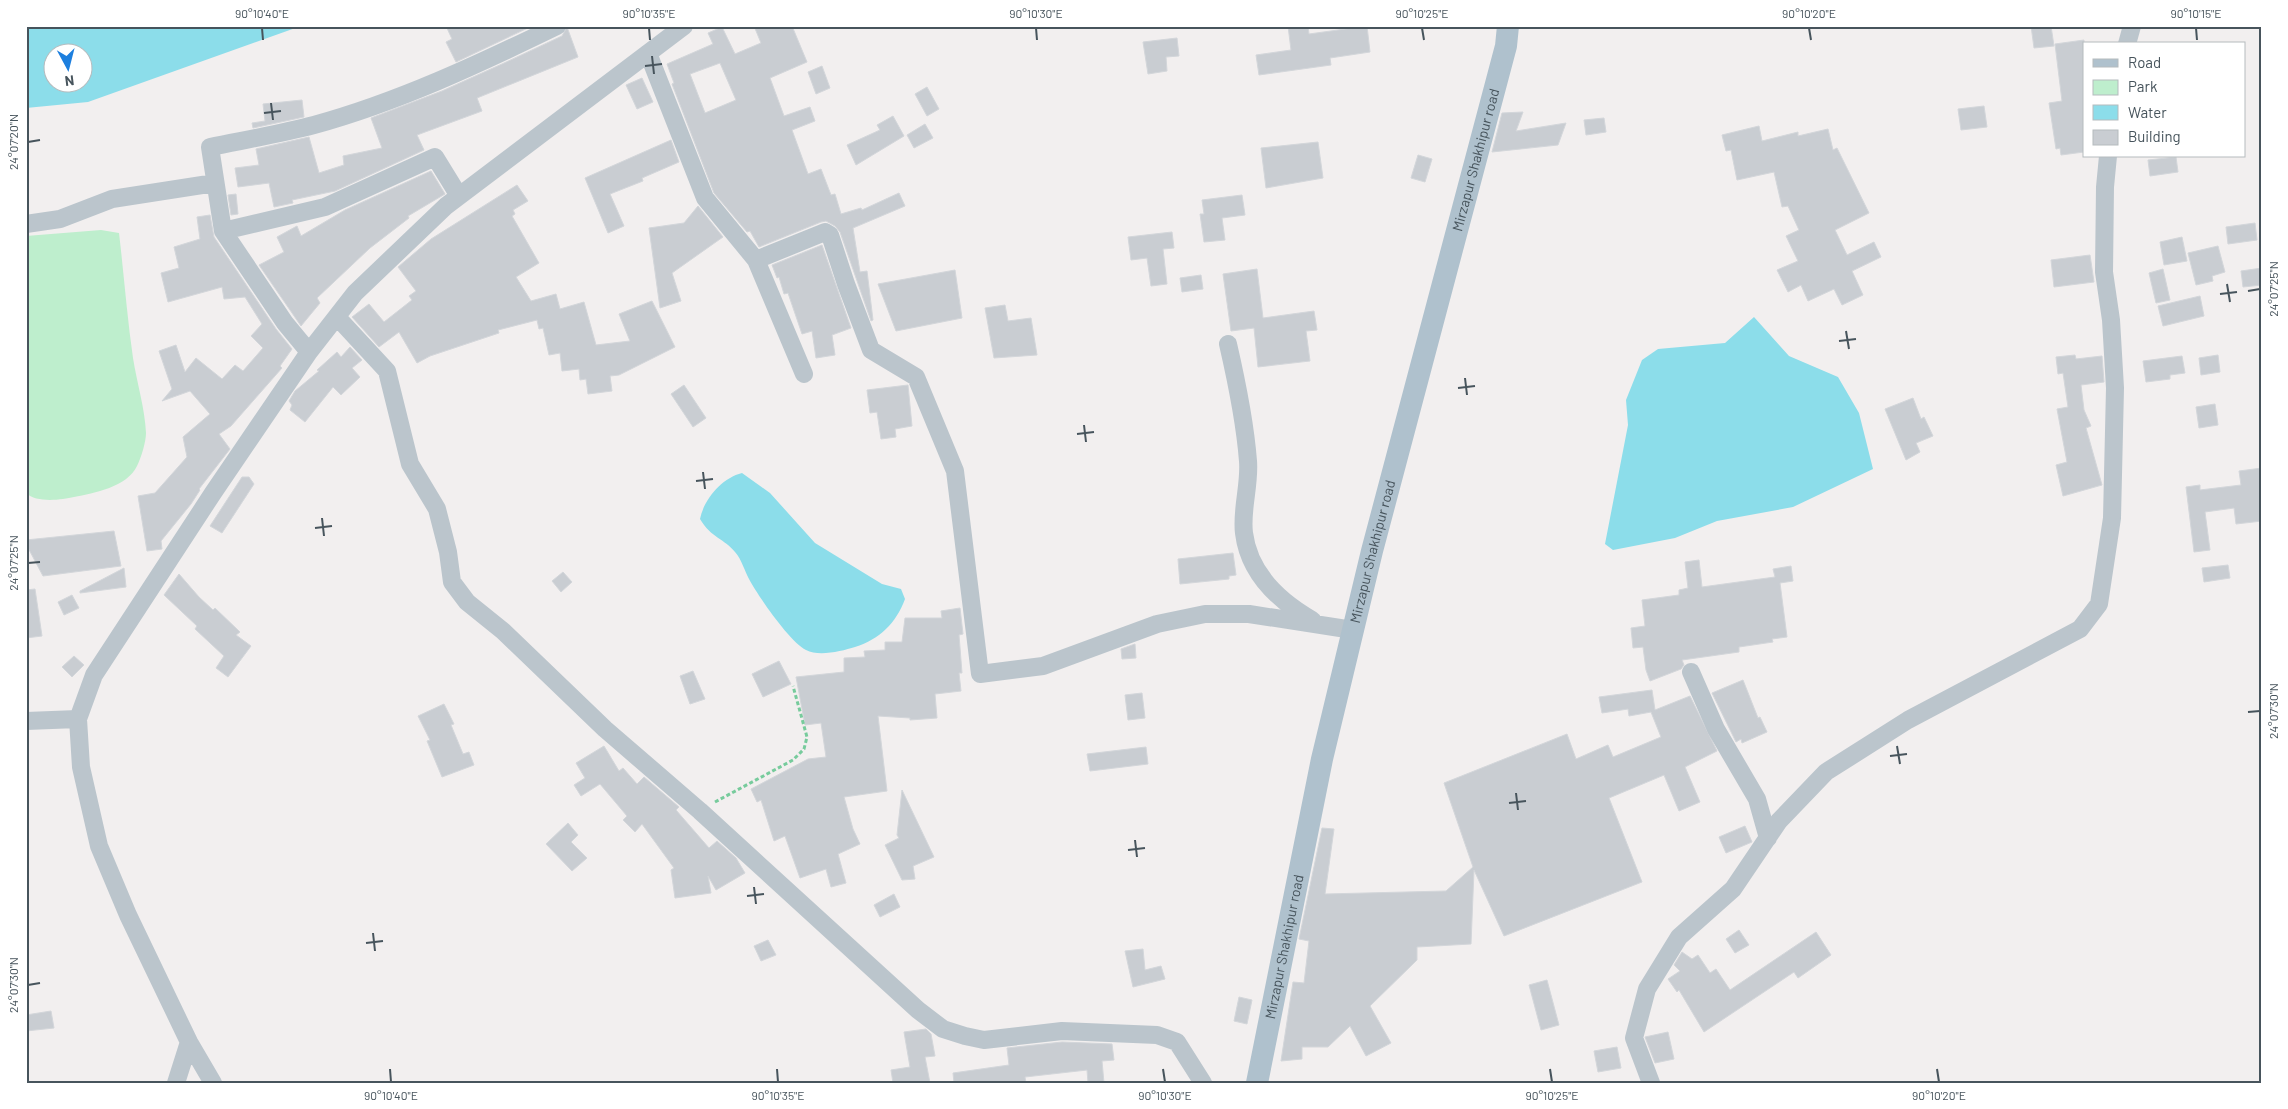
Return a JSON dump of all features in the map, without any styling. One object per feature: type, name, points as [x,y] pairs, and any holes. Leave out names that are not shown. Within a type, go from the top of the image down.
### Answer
[{"type":"main road","name":"Mirzapur Shakhipur road","points":[[1257,1083],[1322,759],[1353,630],[1506,46],[1508,26]]},
{"type":"street","points":[[309,352],[285,323],[223,231],[210,147],[313,125],[365,109],[427,86],[557,26]]},
{"type":"street","points":[[213,1083],[189,1042],[128,915],[99,846],[81,767],[78,719],[94,675],[213,493],[309,352],[355,293],[384,263],[459,196],[684,26]]},
{"type":"street","points":[[2128,42],[2132,26]]},
{"type":"street","points":[[648,53],[705,198],[756,260],[804,374]]},
{"type":"street","points":[[223,231],[324,207],[435,157],[459,196]]},
{"type":"street","points":[[1651,1083],[1634,1038],[1647,990],[1679,937],[1733,889],[1779,821],[1826,772],[1908,720],[2080,629],[2100,604],[2112,518],[2115,388],[2111,320],[2104,272],[2105,187],[2108,158]]},
{"type":"street","points":[[26,224],[60,219],[112,199],[215,183]]},
{"type":"street","points":[[756,260],[825,232],[830,235],[871,350],[916,377],[955,471],[980,674],[1043,666],[1157,624],[1204,614],[1249,614],[1353,630]]},
{"type":"street","points":[[337,316],[387,371],[410,464],[437,509],[448,552],[452,582],[467,602],[502,631],[604,729],[700,811],[911,1004],[943,1029],[984,1040],[1062,1031],[1157,1035],[1177,1042],[1203,1083]]},
{"type":"street","points":[[1228,344],[1239,392],[1248,462],[1244,533],[1249,553],[1266,585],[1289,607],[1321,625]]},
{"type":"street","points":[[1691,672],[1716,728],[1757,800],[1768,838]]},
{"type":"street","points":[[26,721],[78,719]]},
{"type":"street","points":[[176,1083],[189,1042]]},
{"type":"path","points":[[700,811],[793,760],[804,749],[807,737],[793,686]]},
{"type":"green space","points":[[101,230],[119,233],[133,358],[143,405],[146,433],[144,445],[137,466],[126,479],[118,484],[100,491],[69,498],[49,500],[36,498],[26,493],[26,236]]},
{"type":"water","points":[[26,26],[301,26],[88,102],[26,108]]},
{"type":"water","points":[[1754,317],[1789,356],[1838,377],[1859,413],[1873,469],[1793,507],[1717,521],[1675,538],[1613,550],[1605,544],[1628,425],[1626,400],[1642,360],[1658,349],[1725,343]]},
{"type":"water","points":[[742,473],[770,493],[815,543],[882,584],[901,589],[905,599],[892,623],[886,629],[864,644],[831,653],[811,652],[792,638],[759,596],[737,555],[713,534],[700,519],[705,504],[715,490],[728,479]]},
{"type":"building","points":[[446,26],[532,26],[456,62],[446,42],[452,39]]},
{"type":"building","points":[[754,26],[792,26],[807,62],[770,78],[784,116],[810,107],[815,121],[792,130],[808,174],[821,169],[831,195],[835,194],[841,214],[861,208],[862,210],[899,193],[905,206],[853,228],[860,272],[867,271],[873,320],[871,321],[840,232],[835,226],[826,221],[821,222],[759,247],[750,231],[747,232],[714,193],[672,84],[674,83],[667,64],[713,44],[708,33],[722,27],[735,54],[761,43]],"holes":[[[720,63],[736,100],[705,113],[690,74]]]},
{"type":"building","points":[[1288,26],[1308,26],[1309,34],[1367,26],[1370,52],[1330,58],[1331,65],[1259,75],[1256,55],[1291,50]]},
{"type":"building","points":[[2031,26],[2051,26],[2054,46],[2034,48]]},
{"type":"building","points":[[567,27],[578,57],[477,98],[482,111],[417,135],[424,150],[335,191],[292,200],[293,203],[274,207],[269,183],[238,187],[235,168],[259,165],[256,149],[309,137],[319,173],[344,165],[343,156],[382,148],[371,118],[442,91],[502,64],[562,36]]},
{"type":"building","points":[[1177,38],[1179,56],[1166,57],[1167,71],[1148,74],[1143,42]]},
{"type":"building","points":[[2084,40],[2083,152],[2061,155],[2060,148],[2056,149],[2049,103],[2062,101],[2055,44]]},
{"type":"building","points":[[822,66],[830,88],[816,94],[808,72]]},
{"type":"building","points":[[642,78],[653,102],[637,109],[626,85]]},
{"type":"building","points":[[927,87],[939,109],[927,116],[915,94]]},
{"type":"building","points":[[302,100],[304,117],[253,128],[252,123],[265,121],[263,104]]},
{"type":"building","points":[[1984,106],[1987,127],[1961,130],[1958,109]]},
{"type":"building","points":[[1523,112],[1516,131],[1566,123],[1558,145],[1492,152],[1502,113]]},
{"type":"building","points":[[893,116],[904,136],[856,165],[847,145],[880,130],[877,125]]},
{"type":"building","points":[[1604,118],[1606,132],[1586,135],[1584,120]]},
{"type":"building","points":[[925,124],[933,138],[914,148],[907,135]]},
{"type":"building","points":[[1759,126],[1762,141],[1798,132],[1798,136],[1828,129],[1833,150],[1837,148],[1869,213],[1835,230],[1847,255],[1874,242],[1881,257],[1852,271],[1863,295],[1842,305],[1834,289],[1808,301],[1801,285],[1788,292],[1777,270],[1798,261],[1786,236],[1799,230],[1788,206],[1782,207],[1774,172],[1737,180],[1731,150],[1726,151],[1722,135]]},
{"type":"building","points":[[671,140],[679,162],[642,178],[643,181],[610,194],[624,226],[608,233],[585,178]]},
{"type":"building","points":[[1318,142],[1323,178],[1266,188],[1261,148]]},
{"type":"building","points":[[1418,155],[1432,159],[1425,182],[1411,178]]},
{"type":"building","points":[[2176,158],[2178,172],[2150,176],[2148,160]]},
{"type":"building","points":[[431,171],[445,194],[408,216],[409,218],[370,248],[317,298],[320,303],[301,326],[259,265],[284,252],[277,237],[297,226],[301,236],[345,210]]},
{"type":"building","points":[[517,185],[528,201],[513,210],[515,214],[512,216],[539,263],[516,277],[531,301],[556,294],[560,309],[584,302],[596,345],[630,341],[619,314],[652,301],[675,347],[619,375],[610,376],[612,391],[588,394],[586,379],[580,380],[579,369],[562,371],[560,353],[549,355],[543,328],[539,329],[537,320],[498,330],[499,333],[430,356],[417,363],[399,332],[379,347],[352,317],[369,304],[384,322],[412,300],[409,296],[416,291],[398,267],[431,239]]},
{"type":"building","points":[[236,194],[238,214],[231,215],[228,195]]},
{"type":"building","points":[[1242,195],[1245,215],[1222,218],[1225,240],[1204,242],[1200,214],[1204,214],[1202,200]]},
{"type":"building","points":[[698,206],[723,237],[672,273],[681,301],[660,308],[649,228],[684,223]]},
{"type":"building","points":[[210,215],[214,237],[276,329],[292,349],[280,366],[282,368],[231,426],[219,434],[230,449],[199,489],[191,504],[161,541],[162,549],[147,551],[138,496],[155,493],[187,457],[183,437],[210,414],[190,391],[162,401],[172,389],[159,351],[176,345],[185,372],[196,358],[222,379],[235,365],[243,371],[263,348],[251,336],[262,324],[245,297],[224,299],[222,287],[168,302],[161,273],[179,268],[174,247],[200,239],[197,217]]},
{"type":"building","points":[[2255,223],[2257,240],[2228,244],[2226,227]]},
{"type":"building","points":[[1172,232],[1174,248],[1163,249],[1167,284],[1151,286],[1147,258],[1131,260],[1128,237]]},
{"type":"building","points":[[2182,237],[2187,261],[2164,265],[2160,242]]},
{"type":"building","points":[[822,245],[851,328],[832,335],[835,355],[816,358],[812,331],[802,334],[788,293],[784,294],[779,277],[777,278],[772,265]]},
{"type":"building","points":[[2218,246],[2225,272],[2212,276],[2213,281],[2196,285],[2188,253]]},
{"type":"building","points":[[2090,255],[2094,282],[2054,287],[2051,260]]},
{"type":"building","points":[[2262,268],[2262,285],[2243,287],[2241,271]]},
{"type":"building","points":[[1257,269],[1263,318],[1314,311],[1317,330],[1306,331],[1310,361],[1258,367],[1254,328],[1231,331],[1223,274]]},
{"type":"building","points":[[2163,269],[2170,300],[2156,303],[2149,273]]},
{"type":"building","points":[[955,270],[962,318],[896,331],[878,284]]},
{"type":"building","points":[[1201,275],[1203,289],[1182,292],[1180,278]]},
{"type":"building","points":[[2200,296],[2204,316],[2163,326],[2158,306]]},
{"type":"building","points":[[1005,305],[1008,321],[1031,318],[1037,355],[994,358],[985,308]]},
{"type":"building","points":[[350,347],[362,360],[352,368],[360,377],[341,395],[333,387],[305,422],[290,410],[292,405],[289,401],[295,391],[319,371],[317,370],[337,352],[341,357]]},
{"type":"building","points":[[2075,355],[2076,359],[2102,356],[2104,382],[2081,385],[2084,410],[2091,426],[2086,428],[2102,485],[2063,496],[2056,465],[2067,462],[2057,409],[2068,407],[2063,373],[2058,374],[2056,357]]},
{"type":"building","points":[[2218,355],[2220,372],[2201,375],[2199,358]]},
{"type":"building","points":[[2182,356],[2185,373],[2170,375],[2170,379],[2146,382],[2143,361]]},
{"type":"building","points":[[684,385],[706,418],[693,427],[671,394]]},
{"type":"building","points":[[908,385],[912,426],[895,429],[896,437],[881,439],[877,412],[870,413],[867,390]]},
{"type":"building","points":[[1913,398],[1921,419],[1924,417],[1933,436],[1916,443],[1920,452],[1906,460],[1885,409]]},
{"type":"building","points":[[2215,404],[2218,425],[2199,428],[2196,407]]},
{"type":"building","points":[[2262,468],[2262,521],[2236,524],[2234,508],[2205,512],[2210,550],[2194,552],[2186,487],[2200,485],[2200,490],[2241,485],[2239,471]]},
{"type":"building","points":[[242,477],[249,477],[254,484],[222,533],[210,526]]},
{"type":"building","points":[[114,531],[121,566],[43,576],[26,544],[26,540]]},
{"type":"building","points":[[1233,553],[1236,575],[1229,576],[1229,579],[1180,584],[1178,559]]},
{"type":"building","points":[[1699,560],[1702,587],[1775,577],[1773,569],[1791,566],[1793,581],[1780,583],[1787,637],[1772,639],[1773,642],[1739,647],[1739,652],[1682,660],[1684,665],[1681,669],[1650,681],[1646,670],[1643,647],[1633,648],[1631,628],[1645,626],[1642,600],[1679,595],[1679,590],[1688,588],[1685,562]]},
{"type":"building","points":[[2228,565],[2230,578],[2204,582],[2202,568]]},
{"type":"building","points":[[124,568],[126,587],[80,593],[80,591]]},
{"type":"building","points":[[563,572],[572,582],[561,592],[552,581]]},
{"type":"building","points":[[179,574],[199,597],[213,610],[215,608],[240,632],[236,635],[251,646],[228,677],[216,668],[224,656],[195,629],[197,626],[164,595]]},
{"type":"building","points":[[35,589],[42,636],[26,638],[26,590]]},
{"type":"building","points":[[72,595],[79,608],[64,615],[58,602]]},
{"type":"building","points":[[960,608],[963,634],[959,635],[962,673],[959,673],[961,691],[935,694],[937,718],[910,720],[910,718],[878,716],[887,791],[844,797],[853,829],[860,844],[838,854],[846,883],[831,887],[826,869],[800,878],[785,836],[774,841],[761,800],[757,802],[751,789],[808,759],[826,757],[821,723],[805,725],[796,677],[844,672],[844,658],[865,657],[864,651],[885,650],[885,642],[902,642],[905,618],[942,618],[941,611]]},
{"type":"building","points":[[1135,644],[1136,658],[1122,659],[1121,649]]},
{"type":"building","points":[[74,656],[84,665],[72,677],[62,667]]},
{"type":"building","points":[[779,661],[791,684],[763,697],[752,674]]},
{"type":"building","points":[[693,671],[705,699],[690,704],[680,676]]},
{"type":"building","points":[[1743,680],[1758,718],[1760,717],[1767,732],[1742,743],[1741,739],[1736,742],[1712,693]]},
{"type":"building","points":[[1652,690],[1655,710],[1690,696],[1717,751],[1685,767],[1700,802],[1679,811],[1664,775],[1609,798],[1642,882],[1504,936],[1474,870],[1471,944],[1417,947],[1417,960],[1370,1006],[1391,1043],[1366,1056],[1350,1026],[1328,1047],[1302,1047],[1302,1059],[1281,1061],[1293,982],[1304,983],[1309,941],[1299,939],[1322,828],[1334,829],[1325,894],[1446,891],[1473,867],[1444,783],[1567,734],[1576,759],[1608,745],[1613,757],[1661,737],[1651,712],[1629,716],[1628,709],[1602,713],[1599,697]]},
{"type":"building","points":[[1142,693],[1145,718],[1128,720],[1125,695]]},
{"type":"building","points":[[444,704],[454,724],[451,725],[463,754],[469,752],[474,765],[442,777],[427,741],[430,740],[418,716]]},
{"type":"building","points":[[604,746],[619,771],[623,768],[637,784],[644,777],[679,807],[676,810],[709,848],[717,841],[736,858],[745,873],[716,890],[708,876],[711,893],[675,898],[671,870],[674,868],[642,824],[635,832],[623,820],[627,816],[600,784],[581,796],[574,785],[585,778],[576,763]]},
{"type":"building","points":[[1146,747],[1148,764],[1090,771],[1087,754]]},
{"type":"building","points":[[902,790],[934,857],[913,866],[915,879],[902,880],[885,845],[899,838],[897,835]]},
{"type":"building","points":[[568,823],[578,835],[571,842],[587,858],[572,871],[546,844]]},
{"type":"building","points":[[1745,826],[1752,842],[1726,853],[1719,837]]},
{"type":"building","points":[[894,894],[900,907],[880,917],[874,905]]},
{"type":"building","points":[[1739,930],[1749,945],[1735,953],[1726,939]]},
{"type":"building","points":[[1816,932],[1831,955],[1798,978],[1794,972],[1704,1032],[1679,990],[1677,992],[1668,979],[1680,971],[1674,965],[1682,952],[1692,959],[1698,955],[1710,973],[1716,969],[1730,990]]},
{"type":"building","points":[[768,940],[776,955],[761,961],[754,946]]},
{"type":"building","points":[[1143,949],[1145,970],[1161,966],[1165,979],[1133,987],[1125,951]]},
{"type":"building","points":[[1547,980],[1559,1025],[1541,1030],[1529,985]]},
{"type":"building","points":[[1239,997],[1252,1000],[1247,1024],[1234,1021]]},
{"type":"building","points":[[51,1011],[54,1028],[26,1031],[26,1015]]},
{"type":"building","points":[[926,1029],[931,1034],[935,1056],[925,1057],[930,1083],[893,1083],[891,1070],[910,1067],[904,1032]]},
{"type":"building","points":[[1668,1032],[1674,1059],[1655,1063],[1645,1037]]},
{"type":"building","points":[[1062,1042],[1112,1044],[1114,1060],[1102,1061],[1104,1083],[1088,1083],[1087,1070],[1025,1077],[1026,1083],[954,1083],[953,1073],[1009,1065],[1007,1048]]},
{"type":"building","points":[[1617,1047],[1621,1068],[1598,1072],[1594,1051]]}]
